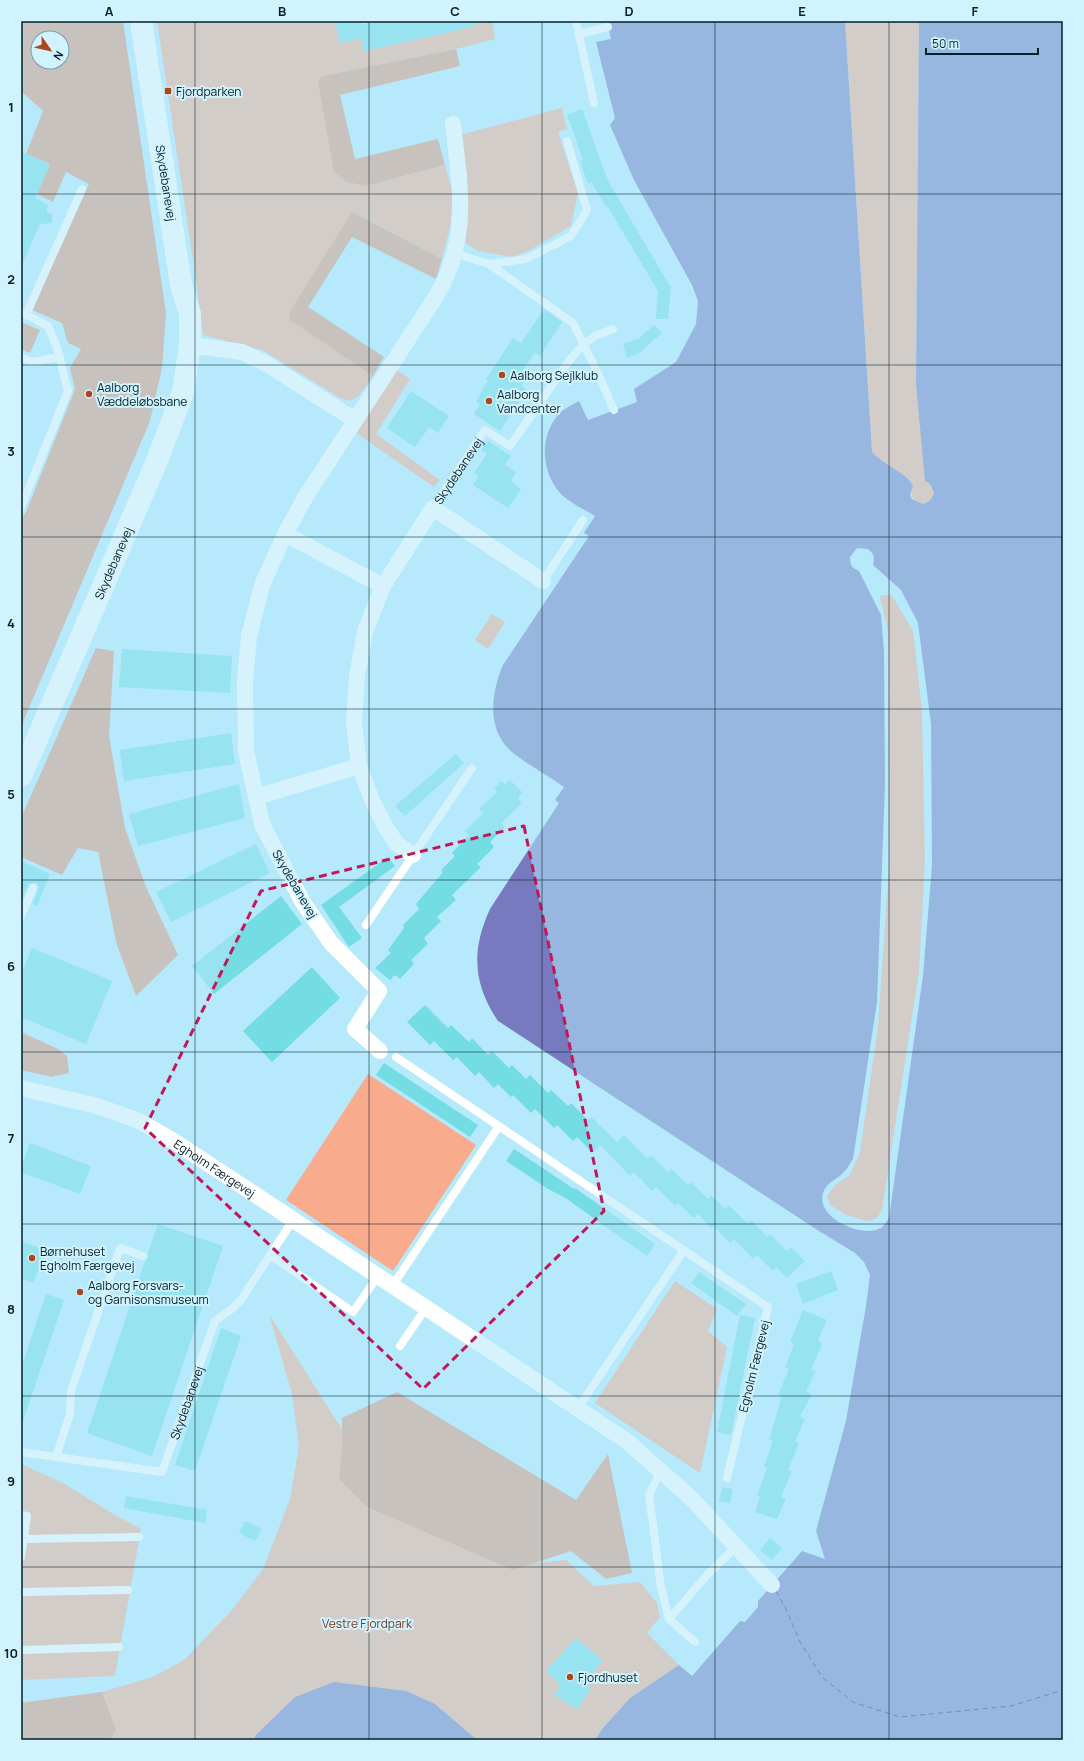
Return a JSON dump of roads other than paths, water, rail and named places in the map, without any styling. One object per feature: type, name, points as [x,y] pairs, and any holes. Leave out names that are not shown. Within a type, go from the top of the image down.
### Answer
[{"type":"street","name":"Skydebanevej","points":[[21,776],[157,461],[183,392],[190,345],[190,314],[181,285],[141,21]]},
{"type":"street","name":"Skydebanevej","points":[[380,1052],[355,1029],[379,991],[331,943],[302,901],[262,824],[246,744],[245,681],[249,636],[262,585],[285,534],[306,496],[439,292],[454,253],[460,220],[461,197],[452,124]]},
{"type":"street","points":[[190,345],[242,352],[265,363],[355,420]]},
{"type":"street","name":"Skydebanevej","points":[[413,855],[397,844],[386,828],[372,800],[359,766],[354,722],[357,676],[364,632],[383,586],[433,508],[542,581]]},
{"type":"street","points":[[285,534],[383,586]]},
{"type":"street","points":[[256,797],[359,766]]},
{"type":"street","name":"Egholm Færgevej","points":[[21,1088],[97,1106],[136,1120],[172,1140],[578,1408],[628,1442],[661,1470],[691,1498],[772,1585]]},
{"type":"lane","points":[[576,21],[594,104]]},
{"type":"lane","points":[[579,34],[608,27]]},
{"type":"lane","points":[[489,264],[526,259],[571,236],[587,210],[567,141]]},
{"type":"lane","points":[[21,507],[68,391],[60,357],[48,326],[24,313],[82,190]]},
{"type":"lane","points":[[454,253],[489,264],[573,323],[614,410]]},
{"type":"lane","name":"Skydebanevej","points":[[433,508],[485,430],[510,446],[571,358],[584,344],[595,336],[614,329]]},
{"type":"lane","points":[[21,357],[31,362],[60,357]]},
{"type":"lane","points":[[542,581],[583,520]]},
{"type":"lane","points":[[366,925],[472,768]]},
{"type":"lane","points":[[21,916],[33,888]]},
{"type":"lane","name":"Egholm Færgevej","points":[[396,1057],[768,1307],[727,1478]]},
{"type":"lane","points":[[392,1286],[499,1126]]},
{"type":"lane","name":"Skydebanevej","points":[[21,1452],[162,1472],[215,1320],[233,1308],[241,1300],[293,1220]]},
{"type":"lane","points":[[56,1457],[70,1414],[72,1391],[120,1248],[143,1256]]},
{"type":"lane","points":[[578,1408],[684,1250]]},
{"type":"lane","points":[[270,1255],[353,1312],[378,1276]]},
{"type":"lane","points":[[400,1346],[426,1308]]},
{"type":"lane","points":[[661,1470],[649,1495],[661,1587],[669,1619],[695,1642]]},
{"type":"lane","points":[[21,1515],[27,1516],[21,1557]]},
{"type":"lane","points":[[24,1539],[139,1537]]},
{"type":"lane","points":[[669,1619],[707,1575],[736,1547]]},
{"type":"lane","points":[[21,1592],[128,1590]]},
{"type":"lane","points":[[21,1650],[118,1647]]},
{"type":"water","points":[[607,21],[845,21],[872,452],[909,480],[913,485],[910,495],[912,499],[923,504],[930,500],[934,493],[930,484],[925,481],[916,384],[919,21],[1063,21],[1063,1740],[595,1740],[602,1729],[630,1698],[679,1665],[692,1676],[740,1621],[745,1622],[758,1607],[758,1601],[802,1551],[825,1559],[816,1531],[846,1421],[870,1275],[864,1262],[855,1253],[498,1021],[490,1007],[479,980],[478,953],[480,939],[490,909],[559,803],[555,800],[564,787],[512,752],[498,733],[493,711],[496,687],[503,665],[589,536],[584,533],[595,516],[561,494],[554,485],[546,466],[545,444],[548,434],[558,415],[579,401],[588,420],[637,402],[634,389],[676,362],[696,324],[698,301],[692,285],[634,180],[610,125],[615,118],[596,42],[611,39]],"holes":[[[857,548],[868,549],[874,556],[873,565],[901,590],[918,623],[931,724],[932,865],[923,976],[889,1218],[881,1228],[873,1231],[863,1231],[842,1224],[826,1211],[822,1202],[823,1193],[827,1186],[847,1169],[853,1159],[877,1002],[885,784],[884,651],[881,615],[859,571],[855,569],[850,562],[850,557]]]},
{"type":"water","points":[[334,1682],[406,1691],[435,1704],[477,1740],[253,1740],[256,1735],[295,1697]]},
{"type":"place","name":"Fjordparken","points":[[168,91]]},
{"type":"place","name":"Aalborg Sejlklub","points":[[502,375]]},
{"type":"place","name":"Aalborg Væddeløbsbane","points":[[89,394]]},
{"type":"place","name":"Aalborg Vandcenter","points":[[489,401]]},
{"type":"place","name":"Børnehuset Egholm Færgevej","points":[[32,1258]]},
{"type":"place","name":"Aalborg Forsvars- og Garnisonsmuseum","points":[[80,1292]]},
{"type":"place","name":"Fjordhuset","points":[[570,1677]]},
{"type":"park label","name":"Vestre Fjordpark","points":[[367,1623]]}]
